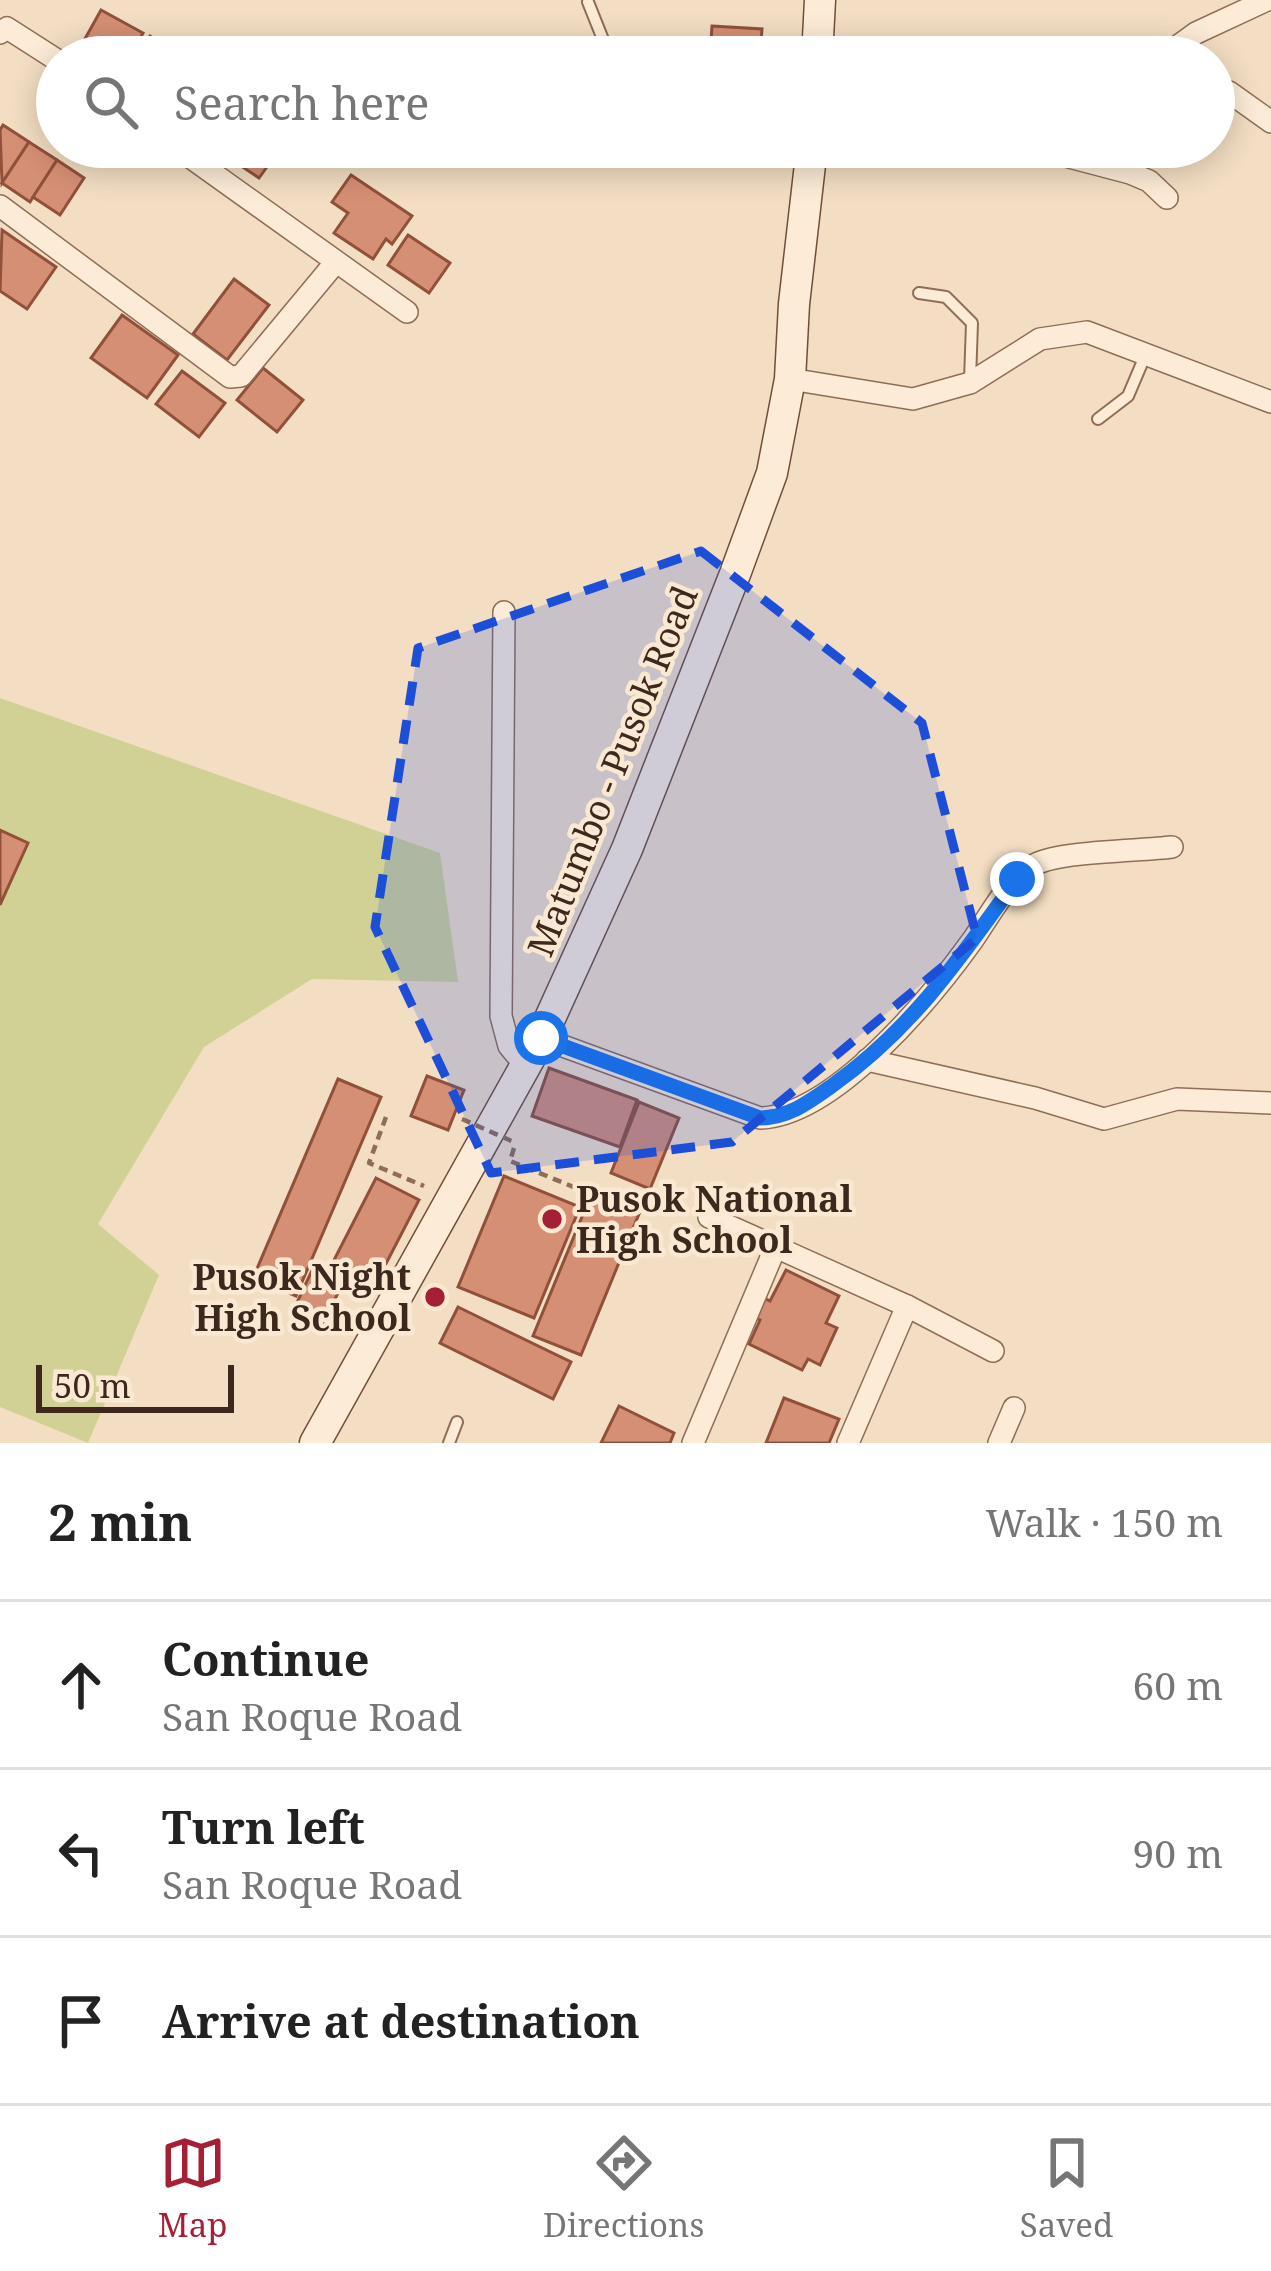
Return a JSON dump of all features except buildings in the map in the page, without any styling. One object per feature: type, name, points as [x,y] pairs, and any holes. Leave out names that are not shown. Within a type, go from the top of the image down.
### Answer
[{"type":"street","points":[[818,36],[820,0]]},
{"type":"street","points":[[1192,36],[1267,0]]},
{"type":"street","points":[[0,33],[7,28],[36,47]]},
{"type":"street","points":[[1235,96],[1271,122]]},
{"type":"street","points":[[205,168],[407,311]]},
{"type":"street","name":"Matumbo - Pusok Road","points":[[315,1443],[541,1038],[627,848],[735,574],[772,473],[790,379],[810,168]]},
{"type":"street","points":[[1111,168],[1149,181],[1167,198]]},
{"type":"street","points":[[0,206],[230,377],[241,376],[335,263]]},
{"type":"street","points":[[790,379],[913,399],[970,383],[1040,339],[1087,332],[1271,402]]},
{"type":"street","points":[[504,612],[501,1016],[509,1046],[526,1066]]},
{"type":"street","points":[[541,1038],[760,1118],[780,1118],[867,1060],[933,995],[1017,879],[1037,863],[1172,848]]},
{"type":"street","points":[[867,1060],[1035,1098],[1104,1119],[1178,1099],[1271,1102]]},
{"type":"street","points":[[709,1217],[907,1306],[993,1351]]},
{"type":"street","points":[[693,1443],[776,1246]]},
{"type":"street","points":[[848,1443],[907,1306]]},
{"type":"street","points":[[999,1443],[1014,1408]]},
{"type":"lane","points":[[588,2],[602,36]]},
{"type":"lane","points":[[920,293],[946,297],[973,323],[970,383]]},
{"type":"lane","points":[[1098,419],[1129,396],[1145,356]]},
{"type":"lane","points":[[449,1443],[457,1422]]},
{"type":"path","points":[[386,1118],[369,1162],[425,1186]]},
{"type":"path","points":[[462,1119],[516,1143],[510,1161],[581,1190]]},
{"type":"highlighted area","points":[[701,551],[922,723],[977,938],[732,1142],[491,1173],[375,927],[418,648]]},
{"type":"shaded area","points":[[0,698],[440,853],[458,982],[312,979],[204,1047],[98,1224],[159,1275],[88,1443],[0,1407]]},
{"type":"place","name":"Pusok National High School","points":[[552,1219]]},
{"type":"place","name":"Pusok Night High School","points":[[435,1297]]},
{"type":"route","points":[[541,1038],[760,1118],[780,1118],[867,1060],[933,995],[1017,879]]}]
